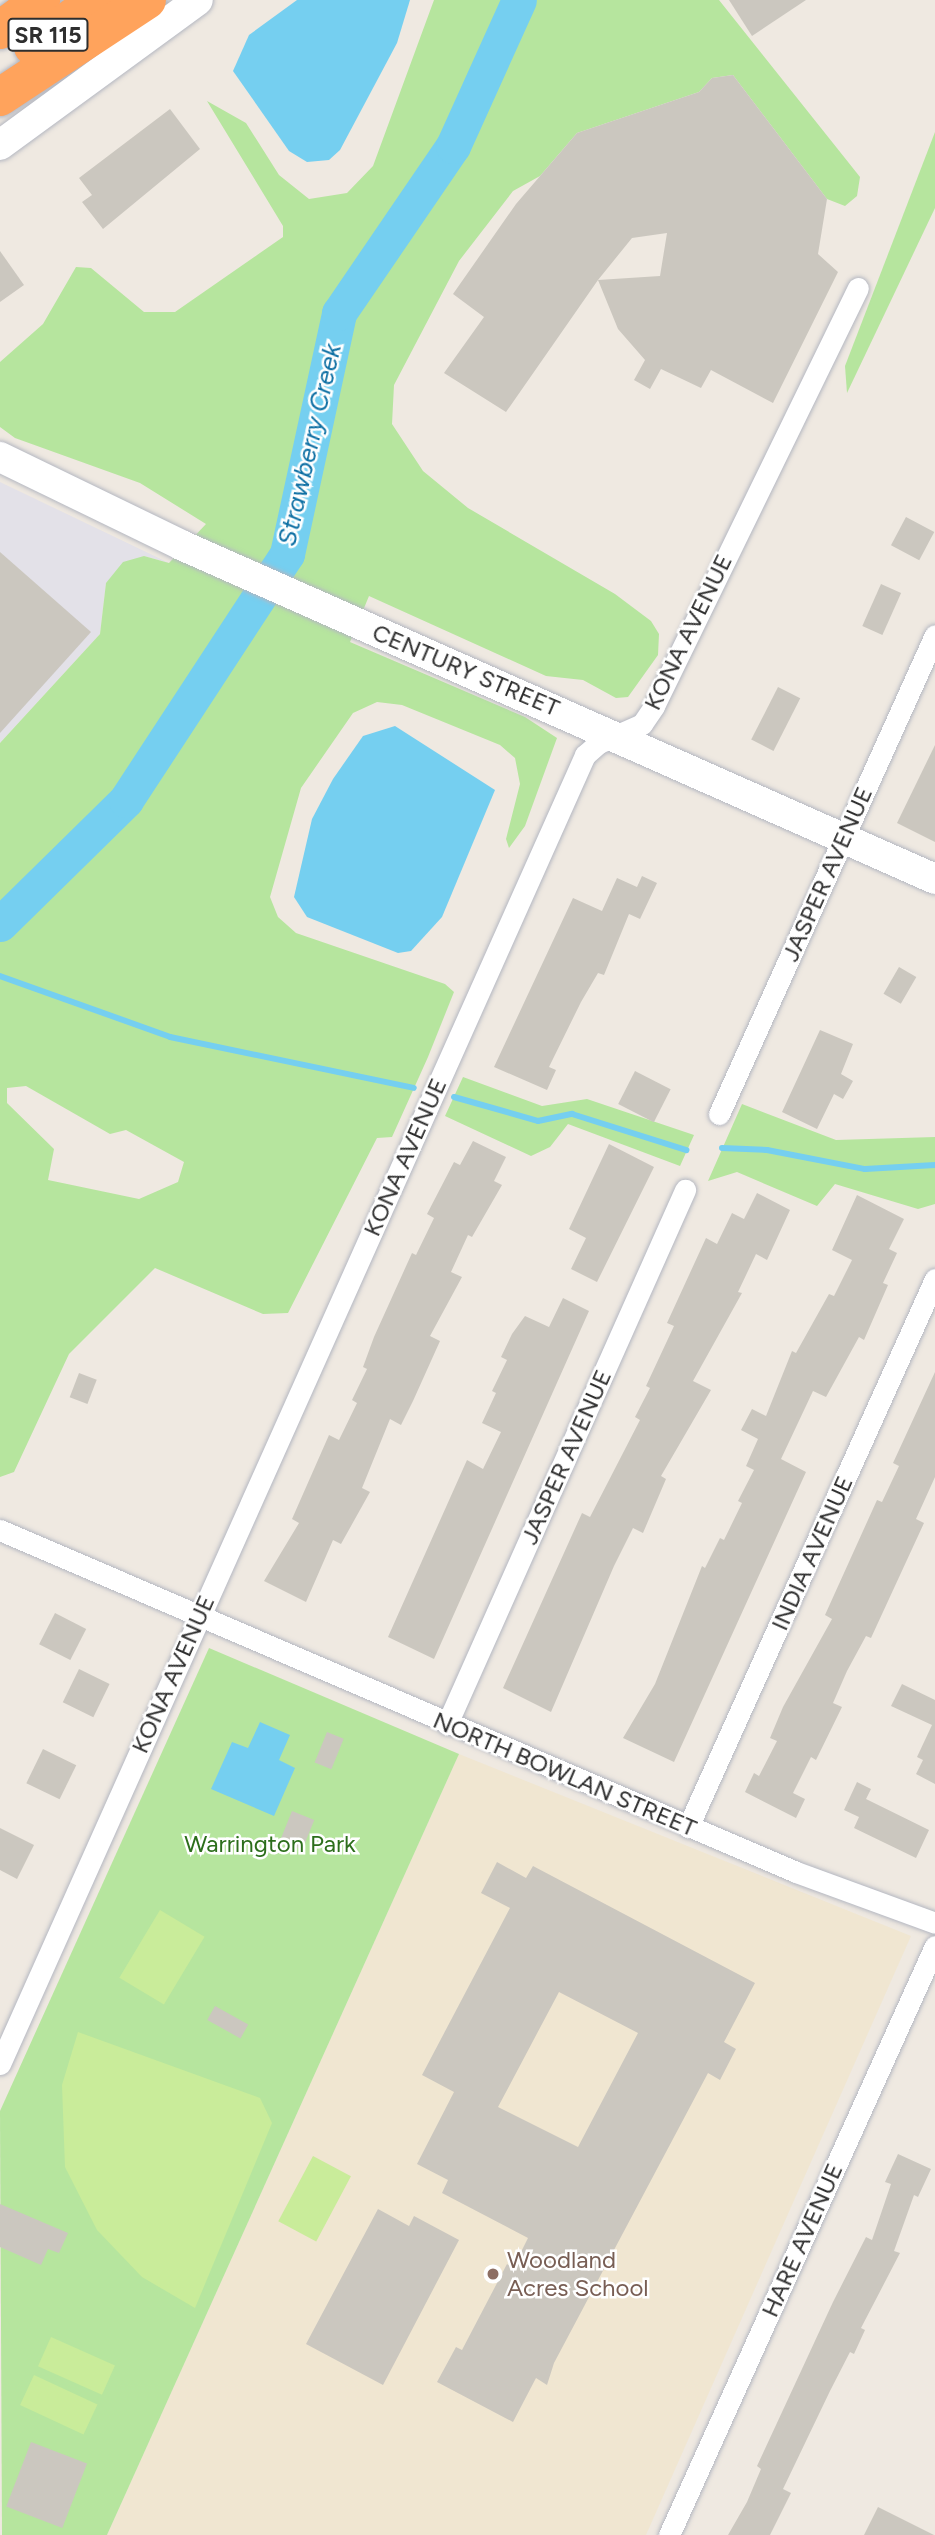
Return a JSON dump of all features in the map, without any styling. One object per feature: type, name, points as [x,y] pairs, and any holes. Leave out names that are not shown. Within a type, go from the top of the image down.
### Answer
[{"type":"highway","points":[[0,12],[15,0]]},
{"type":"highway","name":"SR 115","points":[[0,30],[40,0]]},
{"type":"highway","name":"SR 115","points":[[0,71],[96,0]]},
{"type":"highway","points":[[0,97],[147,0]]},
{"type":"street","points":[[0,145],[198,0]]},
{"type":"street","name":"KONA AVENUE","points":[[0,2064],[584,755],[599,743],[620,737],[642,724],[654,706],[858,288]]},
{"type":"street","name":"CENTURY STREET","points":[[0,457],[180,545],[620,737],[935,879]]},
{"type":"street","name":"JASPER AVENUE","points":[[719,1114],[935,635]]},
{"type":"street","name":"JASPER AVENUE","points":[[447,1724],[685,1190]]},
{"type":"street","name":"INDIA AVENUE","points":[[688,1827],[935,1279]]},
{"type":"street","name":"NORTH BOWLAN STREET","points":[[0,1530],[688,1827],[935,1923]]},
{"type":"street","name":"HARE AVENUE","points":[[669,2535],[935,1945]]},
{"type":"shaded area","points":[[0,482],[169,563],[144,556],[106,583],[100,634],[0,743]]},
{"type":"shaded area","name":"Woodland Acres School","points":[[459,1754],[911,1936],[646,2535],[107,2535]]},
{"type":"green space","points":[[434,0],[719,0],[860,177],[857,196],[845,206],[827,199],[733,75],[712,78],[699,92],[577,133],[540,176],[513,191],[459,261],[394,385],[392,424],[423,471],[468,508],[615,594],[651,621],[659,634],[658,655],[628,697],[616,698],[583,680],[546,676],[369,596],[350,642],[525,717],[557,738],[525,826],[509,848],[506,839],[520,784],[515,758],[500,745],[402,705],[377,702],[353,713],[301,788],[270,897],[278,917],[296,933],[445,984],[454,992],[392,1137],[377,1138],[288,1313],[263,1314],[155,1268],[69,1354],[14,1472],[0,1477],[0,743],[100,634],[106,583],[123,562],[144,556],[169,563],[206,524],[140,483],[15,438],[0,427],[0,362],[43,324],[76,267],[91,268],[144,312],[175,312],[283,237],[283,226],[207,101],[246,123],[279,175],[309,199],[347,193],[373,166]],"holes":[[[26,1086],[110,1134],[126,1130],[184,1162],[178,1182],[139,1199],[48,1180],[54,1149],[7,1103],[7,1088]]]},
{"type":"green space","points":[[935,132],[935,208],[847,393],[845,366]]},
{"type":"green space","points":[[463,1077],[542,1106],[587,1099],[694,1135],[680,1166],[568,1124],[550,1147],[531,1156],[445,1116]]},
{"type":"green space","points":[[742,1104],[836,1140],[935,1137],[935,1204],[918,1209],[835,1184],[817,1206],[737,1172],[708,1181]]},
{"type":"green space","name":"Warrington Park","points":[[209,1648],[459,1754],[107,2535],[2,2535],[0,2111]]},
{"type":"green space","points":[[160,1910],[205,1937],[164,2004],[119,1978]]},
{"type":"green space","points":[[78,2032],[260,2098],[272,2123],[195,2308],[142,2277],[97,2230],[65,2167],[62,2085]]},
{"type":"green space","points":[[313,2156],[351,2176],[316,2242],[278,2221]]},
{"type":"green space","points":[[51,2337],[115,2365],[102,2395],[38,2366]]},
{"type":"green space","points":[[34,2375],[97,2405],[83,2434],[20,2405]]},
{"type":"water","points":[[297,0],[410,0],[397,43],[340,150],[329,160],[307,162],[289,151],[233,71],[249,35]]},
{"type":"water","points":[[395,726],[495,790],[442,917],[411,951],[398,953],[307,917],[294,897],[312,819],[333,779],[363,736]]},
{"type":"water","points":[[260,1722],[290,1735],[279,1760],[295,1768],[274,1816],[211,1789],[232,1742],[248,1748]]},
{"type":"building","points":[[729,0],[806,0],[752,36]]},
{"type":"building","points":[[733,75],[827,199],[818,254],[838,272],[773,403],[711,370],[701,388],[661,369],[650,389],[634,380],[645,360],[618,329],[598,280],[506,412],[444,373],[484,317],[453,294],[516,204],[577,133],[699,92],[712,78]],"holes":[[[667,233],[660,276],[598,280],[632,238]]]},
{"type":"building","points":[[170,109],[200,149],[103,229],[82,202],[92,195],[79,178]]},
{"type":"building","points":[[0,251],[24,285],[0,302]]},
{"type":"building","points":[[906,517],[934,532],[919,560],[891,545]]},
{"type":"building","points":[[0,552],[91,632],[0,733]]},
{"type":"building","points":[[881,584],[901,593],[882,635],[862,626]]},
{"type":"building","points":[[778,687],[800,698],[773,751],[751,740]]},
{"type":"building","points":[[935,745],[935,842],[897,823]]},
{"type":"building","points":[[642,876],[657,883],[640,919],[629,914],[604,975],[598,973],[581,1002],[549,1067],[556,1070],[547,1090],[494,1067],[573,898],[602,911],[617,878],[637,887]]},
{"type":"building","points":[[899,967],[916,977],[901,1004],[884,994]]},
{"type":"building","points":[[820,1030],[853,1044],[841,1074],[853,1081],[843,1099],[834,1094],[817,1129],[782,1112]]},
{"type":"building","points":[[635,1071],[671,1089],[654,1122],[618,1104]]},
{"type":"building","points":[[473,1141],[506,1157],[494,1181],[502,1185],[472,1237],[468,1235],[451,1272],[462,1277],[430,1336],[440,1341],[413,1401],[401,1425],[390,1419],[362,1488],[370,1492],[341,1544],[333,1540],[306,1602],[264,1581],[299,1523],[292,1519],[329,1435],[339,1440],[357,1403],[352,1400],[367,1369],[363,1367],[374,1337],[412,1253],[416,1255],[434,1218],[427,1214],[454,1162],[460,1165]]},
{"type":"building","points":[[609,1144],[654,1167],[597,1282],[571,1269],[586,1238],[569,1229]]},
{"type":"building","points":[[757,1193],[790,1210],[767,1260],[756,1254],[738,1292],[742,1293],[693,1381],[711,1390],[661,1476],[666,1479],[643,1533],[633,1528],[614,1566],[551,1712],[503,1688],[582,1513],[590,1517],[640,1420],[635,1417],[650,1388],[646,1386],[674,1326],[667,1323],[706,1238],[717,1244],[732,1213],[744,1219]]},
{"type":"building","points":[[857,1195],[904,1219],[889,1249],[897,1253],[883,1283],[888,1285],[864,1340],[859,1337],[826,1397],[813,1391],[781,1459],[806,1472],[674,1762],[623,1738],[655,1684],[702,1566],[705,1568],[720,1538],[724,1540],[742,1503],[738,1501],[754,1470],[746,1466],[758,1439],[741,1430],[752,1409],[766,1416],[792,1351],[796,1353],[829,1294],[834,1296],[852,1260],[832,1250]]},
{"type":"building","points":[[563,1298],[589,1311],[434,1659],[388,1637],[467,1460],[483,1469],[501,1432],[482,1423],[496,1393],[492,1391],[507,1360],[501,1357],[512,1334],[525,1316],[549,1327]]},
{"type":"building","points":[[935,1372],[935,1477],[916,1519],[924,1523],[871,1638],[866,1636],[847,1671],[833,1703],[842,1707],[816,1760],[811,1757],[793,1793],[805,1799],[796,1818],[745,1792],[754,1773],[759,1776],[777,1741],[770,1738],[783,1707],[832,1619],[825,1615],[877,1500],[882,1502],[899,1466],[893,1463]]},
{"type":"building","points":[[79,1373],[97,1380],[87,1404],[70,1397]]},
{"type":"building","points":[[55,1613],[86,1629],[70,1660],[39,1644]]},
{"type":"building","points":[[79,1669],[110,1684],[93,1717],[63,1702]]},
{"type":"building","points":[[902,1684],[935,1700],[935,1784],[916,1774],[923,1760],[917,1757],[932,1725],[891,1706]]},
{"type":"building","points":[[327,1732],[344,1739],[331,1769],[315,1763]]},
{"type":"building","points":[[43,1749],[76,1765],[60,1799],[26,1783]]},
{"type":"building","points":[[857,1782],[871,1789],[866,1799],[929,1830],[916,1858],[854,1828],[859,1817],[844,1810]]},
{"type":"building","points":[[292,1811],[314,1820],[302,1850],[280,1841]]},
{"type":"building","points":[[0,1828],[34,1845],[17,1879],[0,1870]]},
{"type":"building","points":[[497,1862],[526,1878],[533,1866],[755,1983],[724,2042],[736,2049],[720,2080],[708,2073],[554,2363],[547,2385],[536,2378],[513,2422],[437,2382],[456,2347],[462,2350],[507,2264],[513,2268],[528,2238],[442,2193],[448,2180],[417,2164],[454,2092],[422,2075],[510,1908],[481,1893]],"holes":[[[559,1992],[638,2033],[578,2147],[498,2107]]]},
{"type":"building","points":[[215,2006],[248,2024],[240,2038],[207,2020]]},
{"type":"building","points":[[898,2154],[931,2169],[918,2197],[914,2195],[894,2251],[900,2253],[861,2328],[865,2330],[854,2354],[850,2352],[783,2489],[791,2493],[770,2535],[728,2535],[747,2502],[761,2469],[757,2466],[833,2302],[866,2237],[872,2240],[891,2184],[885,2182]]},
{"type":"building","points":[[0,2204],[68,2233],[59,2253],[48,2249],[41,2265],[0,2247]]},
{"type":"building","points":[[378,2209],[409,2226],[414,2216],[459,2240],[383,2385],[306,2344]]},
{"type":"building","points":[[31,2442],[87,2464],[62,2528],[6,2506]]},
{"type":"building","points":[[878,2507],[934,2535],[864,2535]]},
{"type":"waterway","name":"Strawberry Creek","points":[[0,924],[126,800],[287,554],[339,313],[453,146],[519,0]]},
{"type":"waterway","points":[[0,976],[170,1037],[414,1088]]},
{"type":"waterway","points":[[454,1097],[538,1121],[572,1114],[686,1150]]},
{"type":"waterway","points":[[722,1148],[767,1150],[865,1169],[935,1165]]},
{"type":"place","name":"Woodland Acres School","points":[[493,2274]]}]
